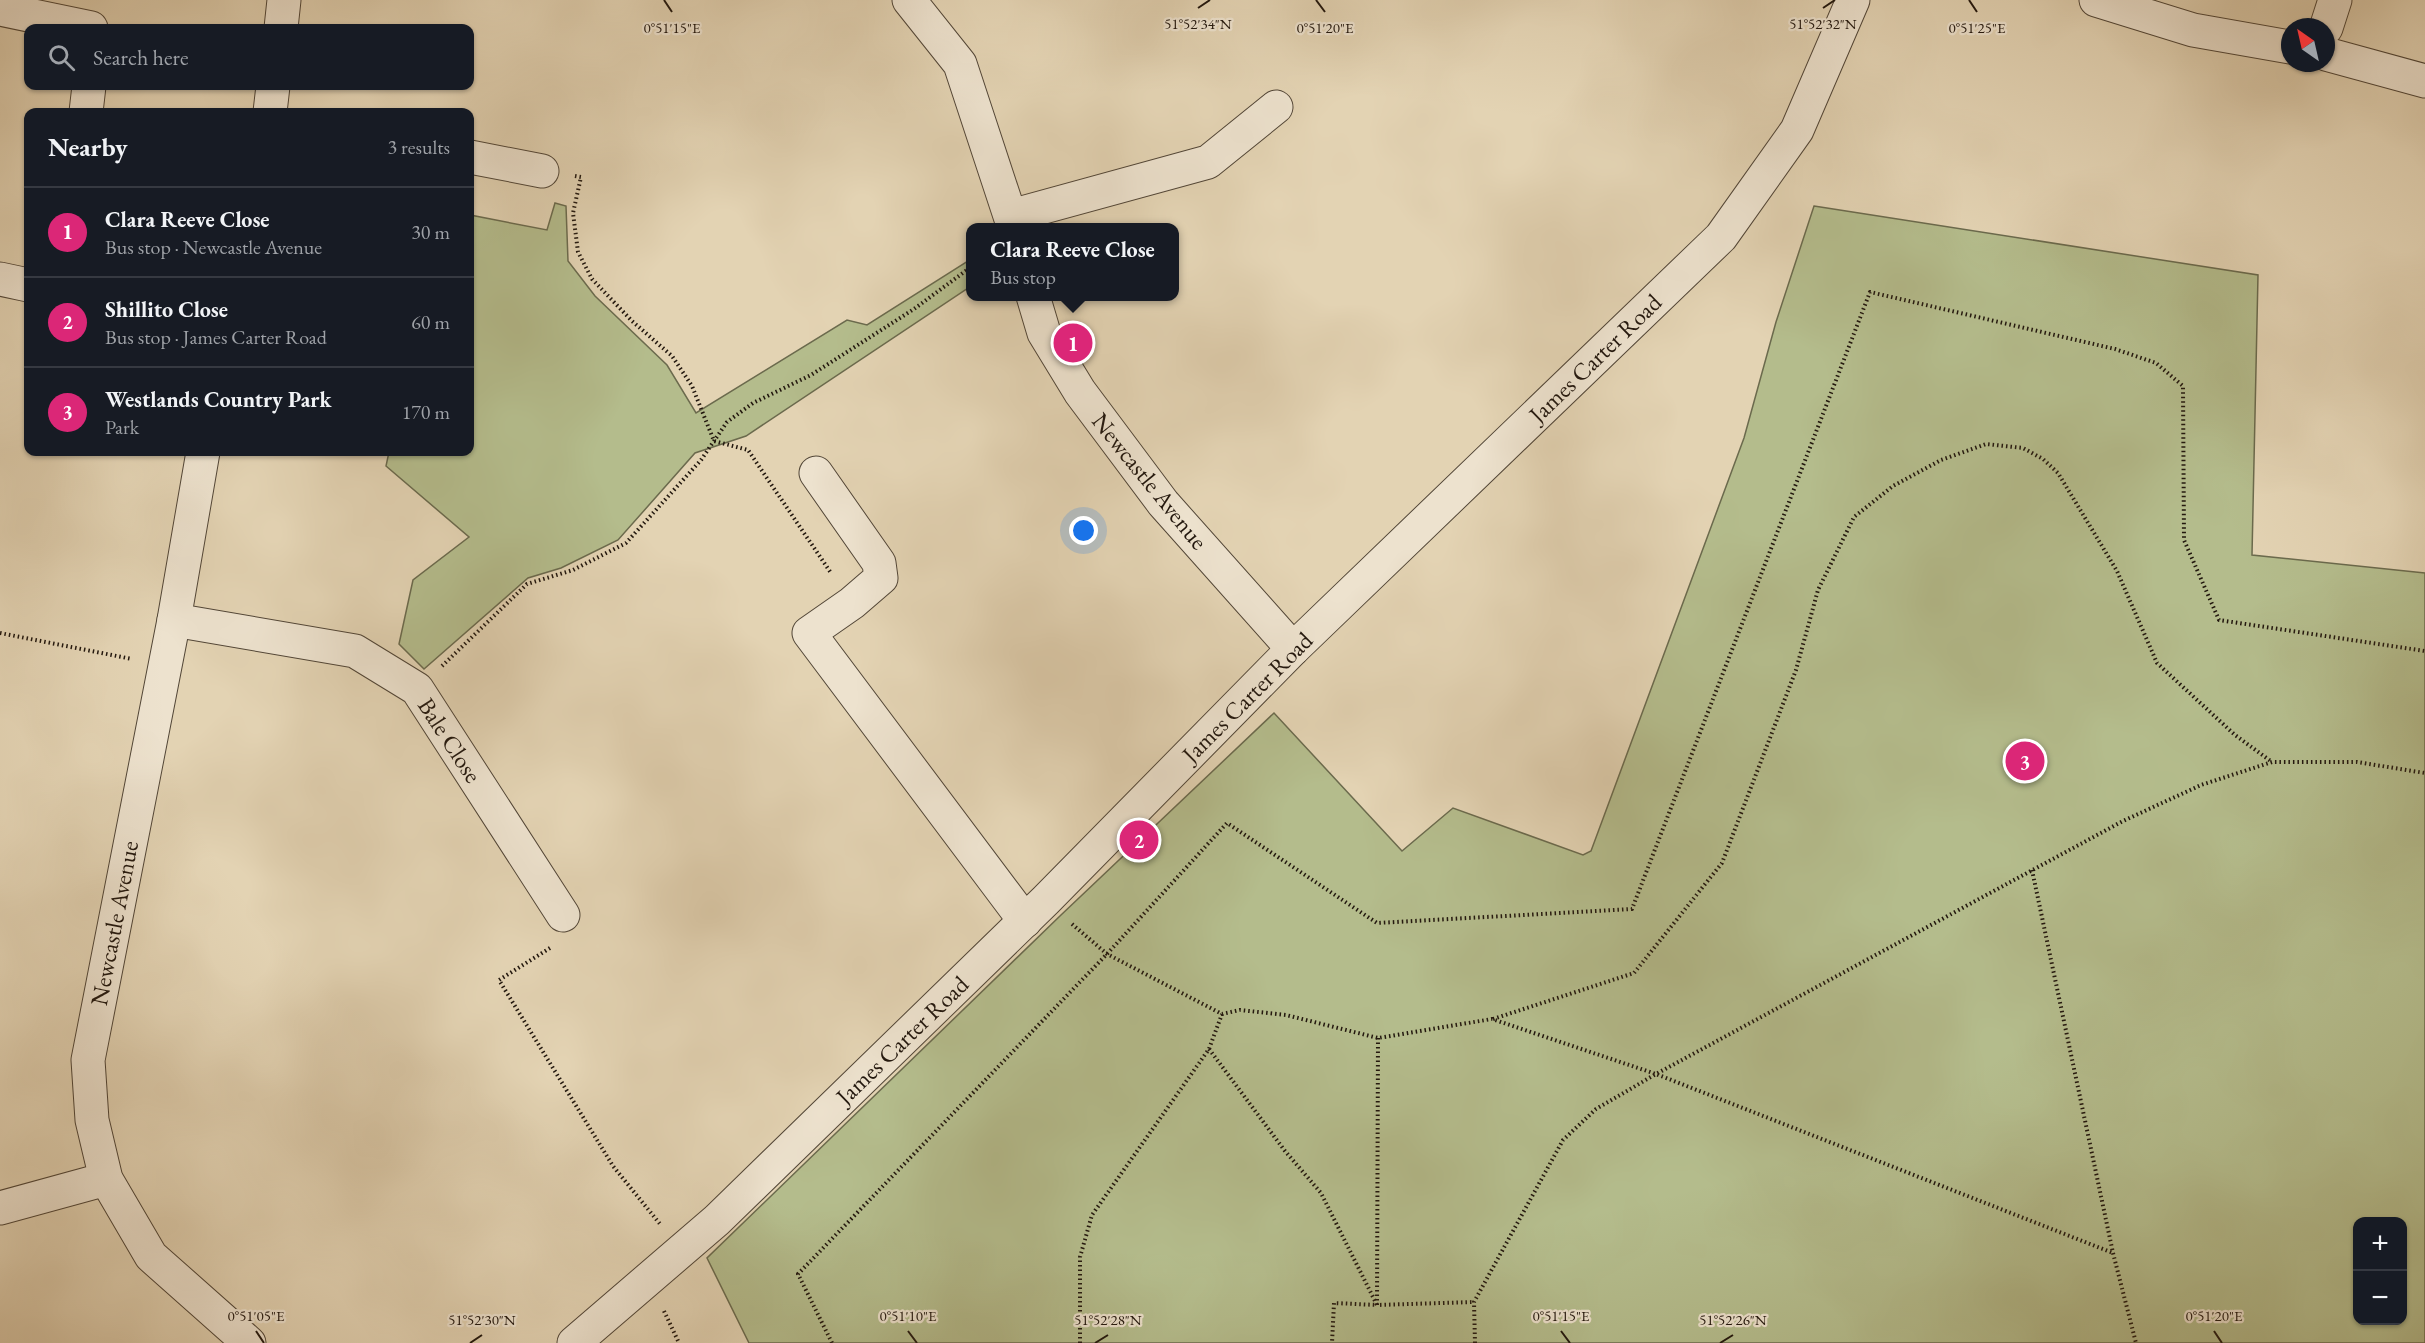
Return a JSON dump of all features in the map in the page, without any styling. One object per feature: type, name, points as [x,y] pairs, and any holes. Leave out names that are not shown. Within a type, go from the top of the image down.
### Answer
[{"type":"street","points":[[281,24],[284,0]]},
{"type":"street","points":[[909,0],[960,64],[1012,222],[1208,162],[1276,107]]},
{"type":"street","name":"James Carter Road","points":[[574,1343],[717,1220],[1036,910],[1293,650],[1721,237],[1797,130],[1853,0]]},
{"type":"street","points":[[2096,0],[2193,30],[2281,45]]},
{"type":"street","points":[[2329,18],[2335,0]]},
{"type":"street","points":[[0,9],[72,24]]},
{"type":"street","points":[[2335,56],[2425,81]]},
{"type":"street","points":[[86,108],[89,90]]},
{"type":"street","points":[[270,108],[273,90]]},
{"type":"street","points":[[474,158],[542,171]]},
{"type":"street","points":[[0,279],[24,284]]},
{"type":"street","name":"Newcastle Avenue","points":[[1034,301],[1044,333],[1080,392],[1163,503],[1293,650]]},
{"type":"street","name":"Newcastle Avenue","points":[[202,456],[174,620],[88,1060],[92,1120],[106,1179],[151,1256],[249,1343]]},
{"type":"street","points":[[816,473],[879,563],[881,578],[852,603],[809,633],[1036,910]]},
{"type":"street","name":"Bale Close","points":[[174,620],[355,651],[417,689],[563,915]]},
{"type":"street","points":[[0,1208],[106,1179]]},
{"type":"path","points":[[542,171],[581,177],[573,213],[578,252],[592,279],[632,321],[672,356],[692,386],[714,441]]},
{"type":"path","points":[[417,689],[527,584],[573,570],[626,543],[701,460],[727,422],[753,403],[811,375],[914,309],[966,271]]},
{"type":"path","points":[[832,1343],[798,1274],[1107,954],[1227,823],[1377,923],[1632,909],[1870,292],[2115,349],[2156,363],[2183,386],[2184,540],[2219,620],[2425,651]]},
{"type":"path","points":[[714,441],[748,450],[852,603]]},
{"type":"path","points":[[1036,910],[1060,915],[1107,954],[1222,1014],[1240,1010],[1286,1015],[1378,1038],[1492,1019],[1634,973],[1722,863],[1796,670],[1818,590],[1854,517],[1893,486],[1941,460],[1986,444],[2023,448],[2043,459],[2058,473],[2117,571],[2157,663],[2235,735],[2272,762]]},
{"type":"path","points":[[0,633],[165,666]]},
{"type":"path","points":[[1475,1343],[1474,1302],[1563,1140],[1596,1109],[2031,870],[2123,821],[2200,785],[2272,762],[2357,762],[2425,773]]},
{"type":"path","points":[[2031,870],[2114,1253],[2136,1343]]},
{"type":"path","points":[[563,915],[575,931],[500,980],[613,1166],[681,1250]]},
{"type":"path","points":[[1080,1343],[1080,1257],[1092,1215],[1209,1049],[1222,1014]]},
{"type":"path","points":[[1492,1019],[1656,1074],[2114,1253]]},
{"type":"path","points":[[1377,1305],[1378,1038]]},
{"type":"path","points":[[1209,1049],[1285,1151],[1321,1193],[1377,1305]]},
{"type":"path","points":[[1332,1343],[1334,1304],[1474,1302]]},
{"type":"green space","points":[[555,203],[566,206],[568,261],[595,296],[667,365],[696,413],[847,320],[867,325],[966,262],[966,289],[746,436],[695,453],[618,540],[561,568],[528,578],[424,669],[399,644],[413,580],[469,537],[386,466],[388,456],[474,456],[474,216],[547,230]]},
{"type":"green space","points":[[1814,206],[2258,275],[2252,555],[2425,573],[2425,1343],[749,1343],[707,1258],[1061,915],[1274,713],[1402,851],[1453,808],[1583,855],[1591,851],[1744,438],[1776,322]]},
{"type":"place","name":"Clara Reeve Close","points":[[1073,343]]},
{"type":"place","name":"Westlands Country Park","points":[[2025,761]]},
{"type":"place","name":"Shillito Close","points":[[1139,840]]}]
